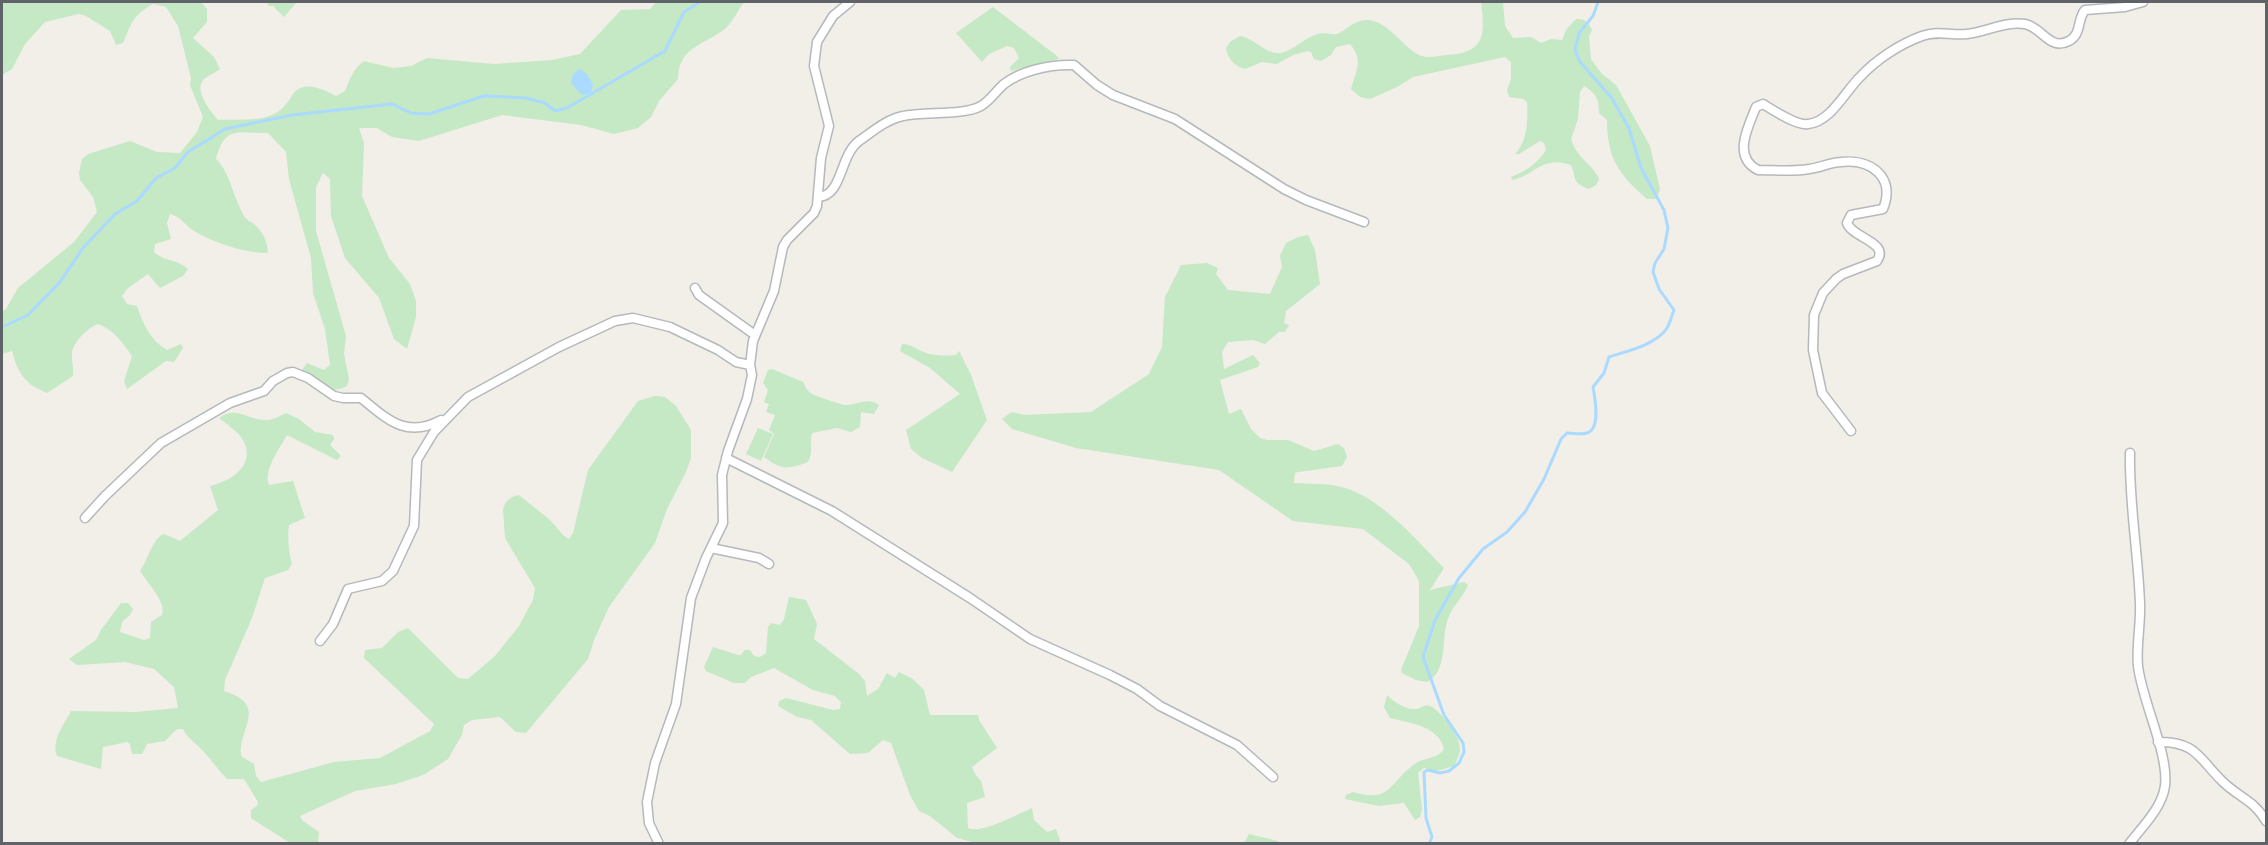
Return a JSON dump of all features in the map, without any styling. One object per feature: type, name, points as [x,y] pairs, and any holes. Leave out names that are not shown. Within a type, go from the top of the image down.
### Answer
[{"type":"street","points":[[659,843],[649,823],[647,802],[655,763],[675,704],[691,598],[723,523],[722,475],[747,399],[752,375],[750,365],[755,335],[774,291],[783,247],[814,213],[818,197],[821,158],[829,126],[814,66],[817,42],[833,16],[850,2]]},
{"type":"street","points":[[1851,430],[1822,393],[1815,364],[1812,322],[1818,301],[1829,285],[1843,274],[1880,259],[1881,252],[1877,246],[1851,231],[1847,223],[1851,215],[1883,209],[1885,182],[1877,170],[1858,162],[1841,162],[1809,170],[1758,170],[1746,160],[1742,147],[1756,107],[1763,104],[1779,114],[1807,125],[1823,120],[1861,75],[1892,51],[1922,36],[1939,32],[1965,35],[2007,25],[2026,24],[2036,29],[2048,41],[2062,43],[2069,41],[2077,34],[2085,10],[2125,7],[2143,2]]},
{"type":"street","points":[[818,197],[827,195],[837,184],[843,162],[853,147],[894,119],[925,113],[970,110],[981,106],[1003,85],[1023,74],[1074,65],[1097,85],[1113,95],[1175,119],[1284,189],[1364,222]]},
{"type":"street","points":[[695,288],[699,295],[755,335]]},
{"type":"street","points":[[320,641],[333,624],[348,590],[382,581],[393,572],[414,526],[417,460],[434,432],[468,397],[558,347],[621,319],[633,318],[670,327],[736,362],[750,365]]},
{"type":"street","points":[[85,518],[105,495],[161,443],[230,403],[264,391],[273,381],[287,373],[293,372],[308,378],[334,396],[343,399],[361,398],[384,418],[406,427],[428,427],[452,414]]},
{"type":"street","points":[[2129,843],[2162,798],[2165,785],[2158,742],[2138,666],[2140,603],[2129,485],[2130,453]]},
{"type":"street","points":[[726,458],[832,511],[970,598],[1030,639],[1110,675],[1160,706],[1238,746],[1273,777]]},
{"type":"street","points":[[711,548],[759,558],[769,564]]},
{"type":"street","points":[[2158,742],[2175,742],[2193,751],[2223,782],[2263,808],[2266,822]]},
{"type":"green space","points":[[2,2],[202,3],[207,9],[207,22],[193,38],[214,57],[220,69],[203,80],[201,85],[204,101],[218,120],[268,117],[280,110],[293,94],[303,87],[314,87],[336,96],[345,91],[354,71],[364,61],[393,68],[411,66],[427,58],[494,64],[552,60],[580,54],[621,10],[650,9],[656,2],[744,2],[728,26],[696,46],[683,58],[679,67],[678,79],[659,101],[651,117],[638,128],[614,134],[581,125],[502,115],[419,141],[392,137],[377,128],[359,128],[364,143],[362,196],[389,258],[410,284],[416,301],[416,317],[407,349],[394,339],[379,298],[345,258],[331,216],[330,179],[323,173],[316,187],[316,231],[346,336],[344,354],[349,379],[347,386],[334,390],[328,389],[302,370],[307,363],[324,370],[330,365],[325,329],[313,293],[311,258],[289,179],[286,152],[268,133],[240,132],[228,136],[216,159],[228,177],[244,216],[263,234],[268,253],[240,249],[211,240],[170,214],[167,223],[171,239],[155,244],[154,252],[188,269],[183,276],[160,288],[148,274],[128,288],[122,296],[127,304],[137,306],[148,331],[161,346],[167,350],[181,344],[183,348],[174,362],[166,361],[127,389],[124,381],[132,356],[113,333],[98,324],[82,335],[73,348],[73,376],[47,393],[28,382],[20,372],[12,351],[2,354],[2,312],[18,288],[74,242],[97,212],[93,197],[80,180],[82,159],[88,154],[130,141],[157,152],[180,153],[197,132],[203,117],[190,85],[191,78],[178,26],[166,7],[153,4],[141,12],[131,24],[123,43],[116,45],[110,31],[86,16],[79,14],[45,22],[25,44],[12,69],[2,75]]},
{"type":"green space","points":[[268,2],[297,2],[284,17],[273,6],[268,6]]},
{"type":"green space","points":[[1481,2],[1503,2],[1505,26],[1513,38],[1531,37],[1541,43],[1551,39],[1562,40],[1566,30],[1576,19],[1588,23],[1592,30],[1589,36],[1591,59],[1602,74],[1616,85],[1650,146],[1660,189],[1657,199],[1647,199],[1629,182],[1616,165],[1609,145],[1607,120],[1599,113],[1596,97],[1584,86],[1580,92],[1578,119],[1571,139],[1577,152],[1599,179],[1596,185],[1589,189],[1580,185],[1571,165],[1561,163],[1545,164],[1512,180],[1511,177],[1531,166],[1546,150],[1544,143],[1540,141],[1519,154],[1515,154],[1525,136],[1527,102],[1523,99],[1509,97],[1507,90],[1511,79],[1511,62],[1505,57],[1413,77],[1370,99],[1360,97],[1351,89],[1358,61],[1350,44],[1336,47],[1331,55],[1321,61],[1314,59],[1308,51],[1293,55],[1277,64],[1262,62],[1245,69],[1232,62],[1226,48],[1230,42],[1240,36],[1271,52],[1281,53],[1313,36],[1323,33],[1337,34],[1354,23],[1366,20],[1380,24],[1419,55],[1432,57],[1459,54],[1469,51],[1480,40],[1483,24]]},
{"type":"green space","points":[[993,7],[1059,59],[1011,71],[1010,67],[1019,58],[1014,48],[1007,46],[989,54],[982,62],[956,33]]},
{"type":"green space","points":[[1308,235],[1315,250],[1320,284],[1286,311],[1284,323],[1289,325],[1285,332],[1279,332],[1265,344],[1253,340],[1228,342],[1222,352],[1224,369],[1253,355],[1260,363],[1258,367],[1220,380],[1229,414],[1241,409],[1251,429],[1260,438],[1288,440],[1314,451],[1338,444],[1344,448],[1347,457],[1342,466],[1295,473],[1294,483],[1341,487],[1370,500],[1397,520],[1444,568],[1430,590],[1464,582],[1468,585],[1449,617],[1438,671],[1427,682],[1416,680],[1402,673],[1401,670],[1419,626],[1419,581],[1409,564],[1363,529],[1293,521],[1219,470],[1076,448],[1012,429],[1002,419],[1012,412],[1025,415],[1091,412],[1149,374],[1162,347],[1165,297],[1181,265],[1207,263],[1218,268],[1216,274],[1228,290],[1270,294],[1282,267],[1280,256],[1286,243]]},
{"type":"green space","points":[[902,344],[926,353],[944,356],[956,355],[959,351],[971,375],[987,420],[952,472],[922,458],[911,449],[906,430],[960,394],[930,368],[900,351]]},
{"type":"green space","points":[[772,369],[803,382],[810,392],[817,396],[845,405],[867,401],[879,405],[874,414],[861,412],[860,427],[851,432],[837,428],[812,433],[811,455],[808,462],[781,467],[764,457],[774,434],[769,430],[775,415],[766,412],[769,404],[764,402],[768,390],[763,383],[768,370]]},
{"type":"green space","points":[[655,396],[665,397],[676,406],[691,430],[691,458],[686,472],[667,509],[655,543],[609,607],[588,659],[526,733],[516,732],[500,717],[472,720],[464,725],[462,735],[448,759],[423,775],[396,784],[355,791],[300,816],[303,821],[319,832],[318,844],[290,843],[251,818],[251,810],[257,806],[258,802],[244,779],[227,779],[183,729],[177,729],[165,741],[147,744],[142,754],[132,754],[130,744],[127,742],[103,747],[101,769],[57,756],[57,738],[71,711],[135,712],[178,708],[174,687],[154,669],[125,662],[77,665],[69,659],[96,640],[121,603],[128,603],[133,609],[122,622],[120,632],[144,640],[150,638],[151,622],[162,615],[163,610],[159,598],[140,571],[153,545],[164,534],[180,541],[218,510],[210,486],[227,480],[245,463],[246,446],[234,429],[219,418],[225,414],[236,413],[267,420],[286,413],[299,419],[315,432],[333,435],[334,439],[330,445],[341,456],[337,460],[287,435],[268,473],[269,485],[293,481],[305,518],[289,525],[292,564],[288,570],[265,578],[252,618],[225,680],[224,691],[239,698],[249,711],[242,742],[242,757],[254,764],[256,776],[261,782],[334,762],[380,758],[430,731],[434,724],[364,658],[365,650],[382,648],[398,632],[408,628],[458,678],[468,679],[495,656],[519,626],[533,600],[535,588],[505,538],[503,509],[506,502],[519,495],[569,539],[573,533],[588,470],[638,401]]},
{"type":"green space","points":[[758,428],[773,434],[761,461],[746,454]]},
{"type":"green space","points":[[789,597],[806,600],[817,624],[814,639],[859,674],[865,681],[867,696],[878,689],[887,673],[895,678],[899,672],[913,679],[924,690],[930,715],[978,715],[997,748],[972,767],[981,781],[985,797],[967,803],[968,828],[990,826],[1032,808],[1034,820],[1047,832],[1056,829],[1061,843],[976,843],[957,838],[930,816],[919,811],[910,795],[891,743],[883,740],[868,753],[850,754],[811,720],[797,717],[778,706],[779,701],[786,698],[833,710],[840,709],[841,702],[835,696],[813,690],[774,668],[751,677],[745,683],[734,683],[706,671],[704,667],[713,647],[738,655],[745,650],[750,650],[754,656],[760,657],[766,653],[768,627],[771,623],[780,625],[784,619]]},
{"type":"green space","points":[[1387,695],[1404,707],[1416,709],[1426,705],[1434,708],[1443,716],[1460,746],[1454,766],[1437,771],[1424,768],[1418,773],[1422,809],[1420,817],[1415,820],[1404,803],[1379,806],[1345,799],[1346,795],[1353,792],[1365,795],[1382,794],[1416,763],[1441,753],[1444,749],[1441,741],[1430,730],[1390,718],[1384,707]]},
{"type":"green space","points":[[1249,834],[1278,841],[1278,843],[1244,843]]},
{"type":"water","points":[[580,69],[587,74],[593,84],[591,93],[582,95],[571,83],[573,74]]},
{"type":"waterway","points":[[2,327],[28,315],[60,282],[83,248],[115,214],[137,201],[156,178],[175,168],[188,152],[225,129],[292,115],[392,104],[411,113],[429,114],[484,96],[526,98],[545,103],[555,111],[567,108],[665,51],[684,12],[700,2]]},
{"type":"waterway","points":[[1429,844],[1432,837],[1426,818],[1424,772],[1428,770],[1440,773],[1449,771],[1459,763],[1464,752],[1463,743],[1444,715],[1423,657],[1435,620],[1459,578],[1483,549],[1507,532],[1525,512],[1544,479],[1561,439],[1567,433],[1585,434],[1594,426],[1596,413],[1593,387],[1604,373],[1609,357],[1641,347],[1656,339],[1667,328],[1674,310],[1659,289],[1653,272],[1655,263],[1664,249],[1668,228],[1664,210],[1641,168],[1629,128],[1611,97],[1580,62],[1575,50],[1579,33],[1593,16],[1598,2]]}]
